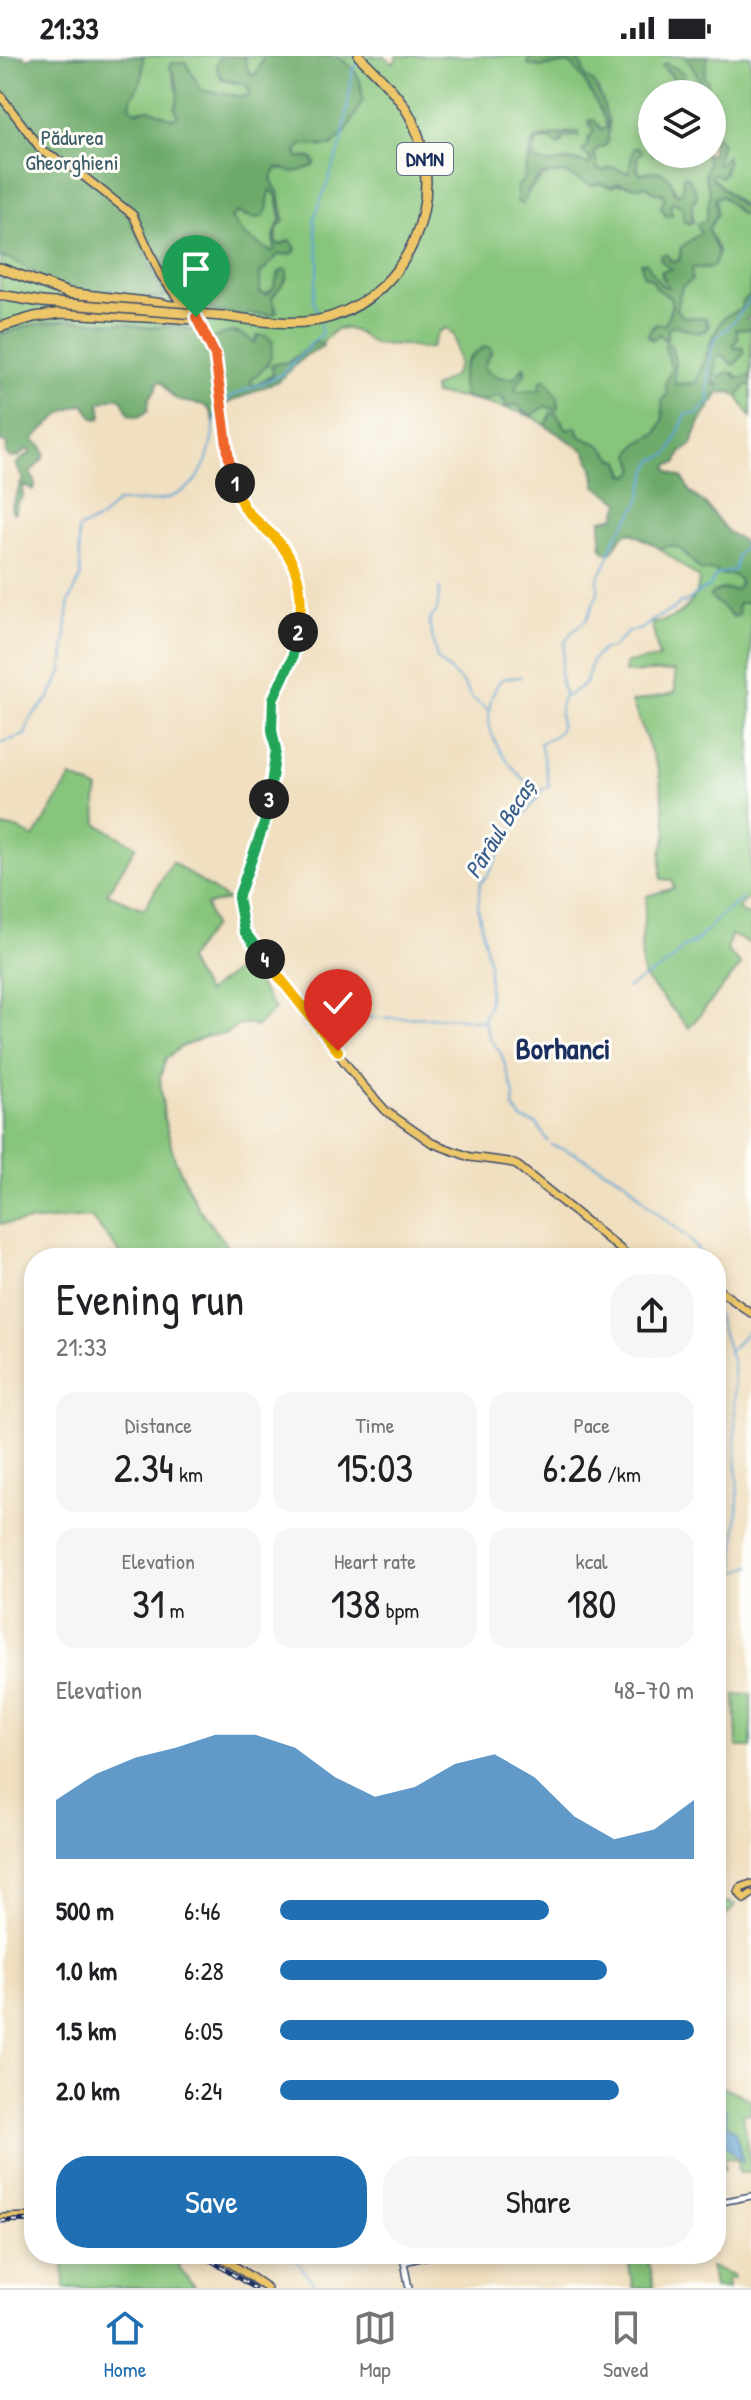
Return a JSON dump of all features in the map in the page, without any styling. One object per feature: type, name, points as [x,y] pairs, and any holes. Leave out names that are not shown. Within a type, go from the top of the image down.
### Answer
[{"type":"highway","name":"DN1N","points":[[0,298],[294,323],[330,317],[355,307],[380,289],[411,250],[420,230],[427,198],[425,160],[412,119],[400,100],[359,56]]},
{"type":"highway","points":[[0,268],[68,293],[160,310]]},
{"type":"highway","points":[[0,327],[54,314],[160,310]]},
{"type":"main road","points":[[0,95],[43,152],[73,168],[133,215],[160,274],[183,306]]},
{"type":"main road","points":[[160,310],[174,301],[173,294]]},
{"type":"main road","points":[[160,310],[183,306],[193,308],[194,318],[215,355],[229,460],[239,501],[249,515],[273,535],[293,563],[302,597],[295,652],[273,699],[275,763],[264,824],[238,895],[244,931],[360,1082],[386,1111],[432,1143],[465,1156],[518,1166],[619,1248]]},
{"type":"main road","points":[[160,310],[194,318]]},
{"type":"main road","points":[[726,1295],[751,1313]]},
{"type":"main road","points":[[0,2218],[24,2217]]},
{"type":"main road","points":[[233,2264],[270,2288]]},
{"type":"street","points":[[726,2201],[751,2196]]},
{"type":"street","points":[[404,2264],[409,2288]]},
{"type":"green space","name":"Pădurea Gheorghieni","points":[[0,56],[28,59],[33,56],[143,56],[142,79],[130,107],[137,112],[149,109],[173,119],[178,116],[175,108],[178,93],[170,67],[172,63],[186,63],[201,90],[245,97],[250,93],[247,85],[220,75],[216,65],[222,56],[244,56],[252,76],[257,74],[264,56],[337,56],[353,68],[360,81],[363,100],[345,133],[330,146],[302,144],[296,152],[298,157],[313,159],[314,166],[296,172],[277,168],[271,179],[279,194],[284,220],[277,229],[281,217],[277,196],[270,189],[263,217],[255,218],[237,212],[231,218],[244,235],[271,252],[275,249],[277,230],[276,243],[280,245],[291,240],[296,249],[292,254],[278,255],[260,274],[260,293],[266,295],[278,275],[284,269],[287,271],[287,278],[272,298],[276,312],[272,315],[222,312],[209,308],[195,279],[185,273],[167,271],[131,219],[156,280],[166,291],[164,297],[86,292],[45,280],[18,263],[0,257]]},
{"type":"green space","points":[[143,56],[222,56],[217,64],[221,79],[246,84],[250,93],[245,97],[202,91],[186,63],[173,63],[170,67],[180,99],[175,108],[178,116],[173,119],[149,109],[135,111],[130,107],[131,99],[142,79]]},
{"type":"green space","points":[[244,56],[264,56],[255,75],[252,76],[247,69]]},
{"type":"green space","points":[[337,56],[384,56],[392,63],[396,61],[396,56],[532,56],[529,65],[541,67],[571,63],[592,93],[607,128],[602,130],[594,120],[589,124],[594,130],[587,147],[583,149],[592,164],[574,160],[549,163],[535,160],[534,148],[539,141],[551,139],[556,144],[562,144],[564,137],[579,136],[574,131],[536,139],[531,146],[524,178],[516,191],[525,200],[535,184],[548,174],[555,173],[569,175],[591,186],[599,183],[611,187],[644,185],[665,196],[662,209],[666,216],[670,205],[675,202],[684,208],[682,215],[689,224],[693,221],[692,205],[697,196],[689,180],[683,179],[682,191],[677,194],[661,172],[642,174],[638,171],[637,157],[638,168],[707,168],[705,177],[710,193],[708,216],[703,223],[697,224],[702,232],[681,247],[679,260],[673,262],[667,256],[660,259],[671,269],[662,271],[669,288],[656,279],[648,265],[641,264],[644,276],[652,279],[657,289],[670,297],[672,303],[665,325],[658,323],[652,327],[648,336],[653,339],[660,334],[667,340],[668,329],[674,325],[698,333],[707,330],[709,324],[705,318],[684,317],[676,310],[682,287],[691,277],[692,268],[706,269],[715,264],[718,250],[708,230],[717,214],[715,198],[720,195],[739,214],[751,218],[750,295],[740,310],[722,320],[711,340],[696,383],[675,384],[672,347],[665,348],[672,369],[666,388],[668,394],[663,399],[663,420],[656,434],[639,443],[631,454],[636,471],[634,474],[626,476],[620,461],[600,445],[581,437],[577,428],[567,430],[562,421],[550,414],[546,426],[520,412],[434,394],[433,388],[454,375],[459,364],[454,336],[447,328],[438,332],[432,347],[426,349],[374,344],[346,328],[335,330],[322,343],[308,347],[286,363],[271,367],[274,372],[272,376],[253,386],[250,384],[254,374],[268,364],[271,348],[257,336],[255,343],[241,334],[230,332],[206,342],[195,332],[176,326],[143,328],[129,324],[67,320],[27,326],[0,335],[0,257],[15,261],[49,281],[69,288],[161,298],[165,289],[156,280],[131,219],[167,271],[191,275],[209,306],[238,313],[275,314],[277,311],[272,298],[287,278],[279,272],[273,290],[263,295],[259,288],[260,274],[278,255],[295,252],[290,240],[280,245],[276,243],[277,229],[284,220],[279,194],[271,183],[273,173],[278,168],[294,172],[316,163],[312,158],[298,157],[297,149],[305,142],[323,147],[333,145],[357,111],[362,89],[359,78]],"holes":[[[489,347],[484,365],[486,372],[501,378],[516,378],[523,367],[526,371],[516,391],[540,390],[541,383],[554,392],[559,406],[555,410],[546,406],[532,415],[517,404],[509,407],[499,395],[483,400],[464,396],[462,373],[466,362],[476,352]]]},
{"type":"green space","points":[[532,56],[572,56],[582,66],[586,78],[594,83],[609,125],[607,144],[594,151],[598,170],[611,167],[629,173],[633,148],[638,147],[637,170],[641,174],[653,171],[667,175],[678,195],[682,191],[683,176],[688,177],[697,194],[692,205],[692,223],[684,222],[683,208],[674,202],[670,205],[672,215],[666,216],[661,207],[665,196],[647,186],[619,183],[611,187],[599,183],[591,186],[565,173],[541,175],[527,192],[523,204],[517,202],[517,187],[524,178],[536,139],[579,132],[579,136],[562,138],[559,145],[551,139],[539,141],[534,148],[535,160],[547,163],[574,161],[589,165],[592,160],[582,151],[594,130],[589,120],[594,120],[602,130],[607,127],[591,92],[574,67],[569,63],[541,67],[529,65]]},
{"type":"green space","points":[[572,56],[685,56],[700,80],[684,80],[684,73],[666,63],[665,70],[672,75],[672,80],[638,80],[638,153],[633,152],[629,173],[611,167],[598,170],[594,151],[607,144],[609,123],[598,90],[585,77],[582,66]]},
{"type":"green space","points":[[685,56],[708,56],[704,75],[707,80],[700,79]]},
{"type":"green space","points":[[708,56],[751,56],[751,200],[743,206],[711,177],[711,173],[725,173],[726,168],[726,80],[707,80],[704,76]]},
{"type":"green space","points":[[666,63],[684,73],[684,80],[672,80],[672,75],[662,66]]},
{"type":"green space","points":[[707,168],[725,168],[722,177],[713,173],[711,177],[741,206],[751,200],[748,210],[751,218],[740,214],[723,196],[715,198],[717,214],[708,230],[718,253],[713,267],[692,268],[692,280],[682,287],[676,310],[684,317],[705,318],[708,328],[698,333],[675,325],[668,329],[666,341],[660,334],[651,340],[648,333],[658,323],[665,325],[672,305],[670,297],[657,289],[652,279],[644,276],[641,263],[646,262],[661,285],[669,288],[661,272],[671,269],[662,262],[661,255],[666,254],[676,262],[680,259],[681,247],[701,233],[697,224],[706,220],[710,193],[705,177]]},
{"type":"green space","points":[[270,189],[277,196],[281,217],[272,252],[249,239],[231,220],[235,212],[251,217],[265,212]]},
{"type":"green space","points":[[751,282],[751,317],[747,319],[751,322],[751,329],[736,329],[738,339],[733,345],[736,349],[742,347],[744,353],[734,365],[722,355],[717,356],[713,384],[718,387],[720,377],[729,372],[739,379],[751,375],[751,385],[746,385],[738,397],[731,392],[719,393],[700,422],[691,445],[680,454],[677,463],[667,468],[683,478],[690,492],[705,504],[728,532],[741,540],[751,554],[751,603],[739,603],[739,615],[734,617],[710,597],[722,589],[736,590],[739,579],[733,575],[721,575],[714,570],[702,571],[678,548],[659,548],[630,532],[621,537],[611,553],[605,552],[601,546],[601,520],[615,517],[620,502],[596,486],[593,468],[585,451],[546,426],[551,413],[556,413],[567,430],[575,427],[581,437],[600,445],[620,461],[624,475],[631,476],[636,469],[631,454],[637,444],[657,433],[663,420],[662,400],[668,394],[665,384],[672,369],[665,345],[670,344],[675,362],[675,384],[696,383],[722,321],[742,308],[742,302],[750,295]]},
{"type":"green space","points":[[67,320],[129,324],[143,328],[176,326],[192,330],[206,341],[230,332],[241,334],[255,343],[258,335],[267,336],[273,342],[271,357],[250,383],[253,386],[273,375],[272,364],[289,362],[315,342],[323,346],[305,356],[280,380],[221,406],[214,424],[209,409],[173,397],[161,381],[149,398],[148,411],[138,417],[129,415],[122,400],[116,397],[100,403],[102,416],[99,419],[94,418],[83,404],[63,412],[35,437],[34,441],[42,446],[45,456],[30,473],[35,488],[23,487],[23,497],[13,513],[11,507],[23,479],[16,464],[31,452],[27,449],[18,457],[11,458],[6,453],[7,443],[0,442],[0,335],[27,326]]},
{"type":"green space","points":[[736,329],[751,329],[751,375],[739,379],[734,373],[725,373],[720,377],[718,387],[715,387],[716,357],[722,355],[730,363],[736,364],[744,353],[741,347],[733,347],[738,337]]},
{"type":"green space","points":[[485,347],[492,351],[484,365],[486,371],[501,378],[514,378],[525,367],[525,374],[516,391],[540,390],[541,380],[546,379],[558,397],[558,408],[555,410],[546,406],[532,415],[517,404],[505,407],[505,399],[499,395],[483,400],[464,396],[464,367],[472,356]]},
{"type":"green space","points":[[746,385],[751,385],[751,417],[738,397]]},
{"type":"green space","points":[[669,544],[678,546],[702,571],[714,570],[739,579],[736,590],[721,589],[711,594],[731,616],[739,612],[739,603],[751,603],[751,896],[738,908],[751,916],[751,944],[731,935],[727,950],[741,965],[689,1028],[643,976],[641,945],[647,896],[674,888],[672,880],[661,879],[661,854],[667,834],[659,772],[632,702],[675,693],[675,671],[625,673],[626,663],[659,658],[652,623],[669,619],[684,610],[698,587],[699,578],[659,548]]},
{"type":"green space","points":[[71,777],[98,789],[97,824],[136,846],[107,894],[144,909],[172,862],[228,900],[206,905],[213,926],[187,960],[206,993],[244,965],[275,1009],[256,1027],[239,1025],[225,1034],[207,1036],[181,1047],[166,1058],[160,1078],[164,1118],[175,1160],[197,1206],[229,1248],[116,1248],[91,1217],[0,1224],[0,827],[17,828],[34,838]]},
{"type":"green space","points":[[751,1694],[751,1747],[737,1747],[735,1695]]},
{"type":"green space","points":[[726,1902],[736,1905],[726,1916]]},
{"type":"green space","points":[[726,2088],[751,2100],[751,2113],[743,2114],[751,2173],[739,2173],[738,2161],[726,2159]]},
{"type":"green space","points":[[63,2264],[180,2264],[178,2267],[195,2288],[64,2288]]},
{"type":"green space","points":[[629,2264],[648,2264],[654,2288],[633,2288]]},
{"type":"green space","points":[[711,2267],[733,2275],[734,2278],[727,2279],[728,2288],[714,2288]]},
{"type":"water","points":[[726,2124],[735,2131],[743,2162],[726,2146]]},
{"type":"waterway","points":[[319,317],[313,300],[319,262],[314,219],[342,143],[353,69],[359,62]]},
{"type":"waterway","points":[[708,385],[710,352],[715,339],[734,321],[751,298]]},
{"type":"waterway","points":[[225,402],[280,375],[322,333],[320,324]]},
{"type":"waterway","points":[[564,695],[560,674],[565,642],[587,619],[598,593],[598,579],[614,540],[639,503],[648,470],[654,460],[667,455],[672,448],[686,414],[697,414],[710,400],[708,388]]},
{"type":"waterway","points":[[3,742],[25,735],[30,719],[49,698],[62,672],[69,602],[81,576],[78,529],[100,519],[117,502],[161,500],[189,487],[204,466],[216,410],[220,407]]},
{"type":"waterway","points":[[697,593],[709,587],[716,575],[735,570],[737,555],[751,535]]},
{"type":"waterway","points":[[440,587],[437,610],[429,622],[437,659],[462,682],[473,699],[491,712]]},
{"type":"waterway","name":"Pârâul Becaș","points":[[548,1141],[537,1124],[523,1120],[513,1108],[514,1094],[501,1053],[490,1039],[483,1019],[489,1004],[489,963],[478,909],[480,883],[517,822],[541,790],[549,786],[540,743],[560,730],[562,699],[586,683],[592,661],[603,649],[612,648],[628,632],[642,629],[696,595]]},
{"type":"waterway","points":[[521,677],[505,678],[498,683],[489,710],[490,725],[500,751],[539,796]]},
{"type":"waterway","points":[[724,913],[742,899]]},
{"type":"waterway","points":[[627,988],[665,966],[683,948],[698,940],[722,914]]},
{"type":"waterway","points":[[352,1017],[362,1022],[366,1017],[379,1018]]},
{"type":"waterway","points":[[381,1018],[453,1017],[483,1021]]},
{"type":"waterway","name":"Pârâul Becaș","points":[[551,1145],[572,1152],[627,1182],[696,1248]]},
{"type":"waterway","points":[[730,1350],[751,1328]]},
{"type":"waterway","name":"Pârâul Becaș","points":[[726,1342],[733,1363],[738,1499],[734,1574],[726,1590]]},
{"type":"waterway","name":"Pârâul Becaș","points":[[735,1573],[751,1566]]},
{"type":"waterway","name":"Pârâul Becaș","points":[[299,2264],[317,2288]]},
{"type":"railway","points":[[0,2221],[24,2220]]},
{"type":"railway","points":[[217,2264],[254,2288]]},
{"type":"district","name":"Borhanci","points":[[563,1049]]},
{"type":"route","points":[[196,317],[215,355],[229,460],[239,501],[249,515],[281,544],[293,563],[303,604],[295,652],[273,699],[275,763],[260,840],[238,895],[243,928],[338,1051]]}]
